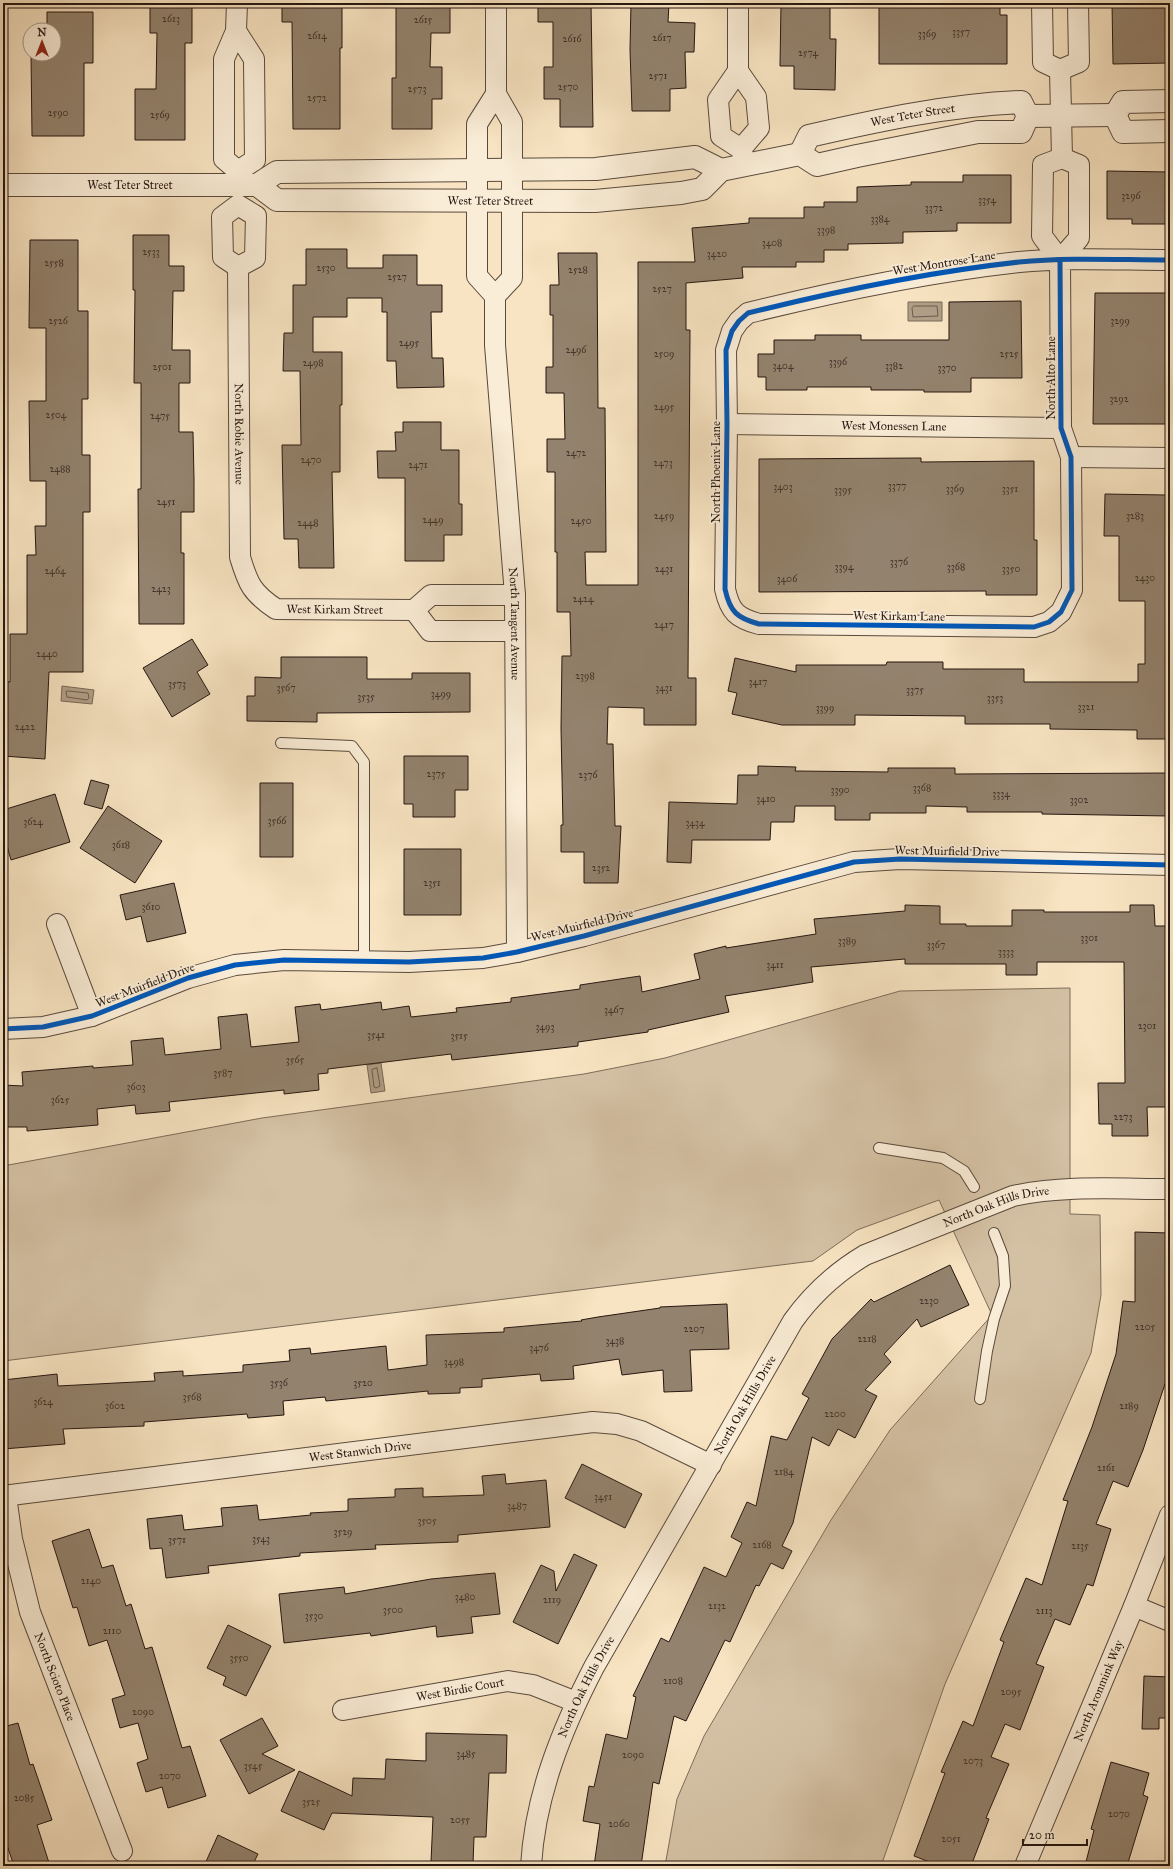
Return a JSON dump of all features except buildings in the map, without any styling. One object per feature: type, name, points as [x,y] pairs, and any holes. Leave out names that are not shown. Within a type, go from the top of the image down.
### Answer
[{"type":"street","points":[[236,31],[254,60],[254,160],[243,187],[222,217],[223,257],[238,267],[255,258],[256,216],[243,187],[224,159],[224,60],[236,31],[237,3]]},
{"type":"street","points":[[496,3],[496,94],[512,122],[512,278],[495,296],[477,276],[477,124],[496,94]]},
{"type":"street","points":[[738,3],[738,71],[718,100],[721,136],[744,157]]},
{"type":"street","points":[[1042,3],[1043,62],[1060,70],[1079,62],[1078,3]]},
{"type":"street","points":[[1060,70],[1062,158]]},
{"type":"street","points":[[738,71],[756,97],[759,128],[744,157]]},
{"type":"street","points":[[1115,115],[1123,102],[1170,101]]},
{"type":"street","name":"West Teter Street","points":[[800,154],[809,136],[918,113],[977,104],[1021,102],[1028,116]]},
{"type":"street","points":[[243,187],[277,172],[512,171],[596,169],[695,157],[721,170],[744,157],[800,154],[817,165],[978,132],[1021,132],[1028,116],[1115,115]]},
{"type":"street","points":[[1115,115],[1123,132],[1170,131]]},
{"type":"street","points":[[1062,158],[1079,165],[1079,238],[1060,260],[1042,236],[1043,165],[1062,158]]},
{"type":"street","name":"West Teter Street","points":[[3,185],[243,187],[277,200],[595,201],[681,193],[702,189],[721,170]]},
{"type":"street","name":"West Montrose Lane","points":[[732,331],[739,321],[748,313],[916,276],[1018,262],[1060,260],[1170,260]]},
{"type":"street","name":"North Alto Lane","points":[[1060,260],[1061,428],[1071,457],[1072,590],[1061,612]]},
{"type":"street","name":"North Robie Avenue","points":[[238,267],[240,557],[247,581],[259,597]]},
{"type":"street","name":"North Tangent Avenue","points":[[495,296],[495,345],[515,595],[517,952]]},
{"type":"street","name":"North Phoenix Lane","points":[[732,331],[726,350],[727,424],[725,589],[728,601],[734,613]]},
{"type":"street","name":"West Monessen Lane","points":[[727,424],[1061,428]]},
{"type":"street","points":[[1071,457],[1170,458]]},
{"type":"street","points":[[515,595],[431,595],[414,610],[430,631],[515,631]]},
{"type":"street","name":"West Kirkam Street","points":[[259,597],[276,609],[414,610]]},
{"type":"street","name":"West Kirkam Lane","points":[[734,613],[744,620],[759,624],[1034,627],[1049,622],[1061,612]]},
{"type":"street","name":"West Muirfield Drive","points":[[3,1029],[44,1027],[92,1016],[188,978],[235,965],[284,960],[409,962],[483,958],[517,952],[591,934],[854,862],[900,859],[1170,865]]},
{"type":"street","name":"West Muirfield Drive","points":[[57,924],[92,1016]]},
{"type":"street","name":"North Oak Hills Drive","points":[[531,1866],[541,1799],[553,1756],[576,1702],[594,1666],[793,1321],[824,1283],[844,1267],[865,1255],[1019,1194],[1061,1189],[1170,1189]]},
{"type":"street","name":"West Stanwich Drive","points":[[4,1496],[593,1422],[617,1424],[641,1431],[711,1465]]},
{"type":"street","name":"North Scioto Place","points":[[4,1496],[12,1540],[30,1612],[122,1852]]},
{"type":"street","name":"North Aronmink Way","points":[[1025,1866],[1134,1606],[1170,1515]]},
{"type":"street","points":[[1134,1606],[1170,1621]]},
{"type":"street","name":"West Birdie Court","points":[[343,1710],[508,1681],[533,1685],[576,1702]]},
{"type":"lane","points":[[281,743],[352,746],[364,762],[364,961]]},
{"type":"lane","points":[[879,1148],[943,1158],[964,1171],[974,1186]]},
{"type":"lane","points":[[980,1399],[987,1351],[994,1319],[1005,1286],[1003,1256],[994,1233]]},
{"type":"shaded area","points":[[1070,988],[1070,1214],[1100,1215],[1101,1295],[1091,1353],[945,1684],[881,1866],[665,1866],[677,1799],[704,1736],[831,1520],[890,1430],[992,1315],[939,1200],[857,1230],[813,1261],[3,1361],[3,1166],[262,1118],[584,1074],[665,1058],[900,991]]},
{"type":"water","points":[[908,302],[942,302],[942,321],[908,321]]},
{"type":"water","points":[[62,686],[94,690],[92,704],[61,701]]},
{"type":"water","points":[[381,1063],[385,1091],[371,1093],[367,1065]]},
{"type":"cycle path","points":[[1060,260],[1061,428],[1071,457],[1072,590],[1061,612],[1049,622],[1034,627],[759,624],[745,619],[736,613],[729,603],[725,589],[727,424],[726,350],[732,331],[739,321],[748,313],[883,283],[985,266],[1038,260],[1094,259],[1170,260]]},
{"type":"cycle path","points":[[3,1029],[43,1027],[92,1016],[188,978],[235,965],[284,960],[409,962],[483,958],[517,952],[584,936],[854,862],[900,859],[1170,865]]}]
